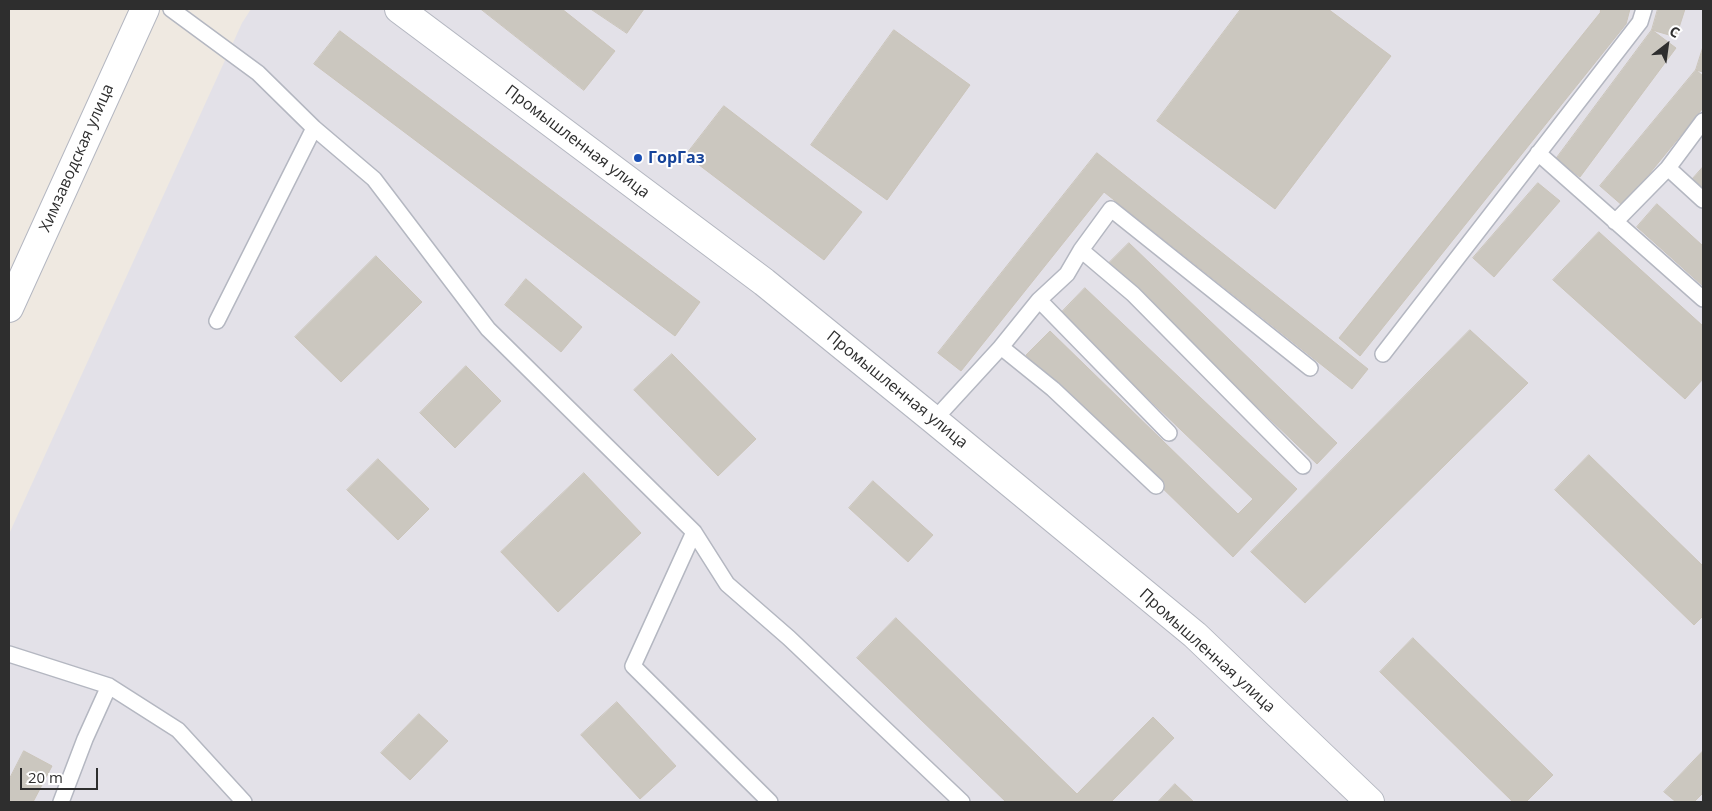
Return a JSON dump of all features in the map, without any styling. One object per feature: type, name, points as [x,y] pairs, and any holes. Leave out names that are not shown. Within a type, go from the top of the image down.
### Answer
[{"type":"street","name":"Химзаводская улица","points":[[9,308],[145,9]]},
{"type":"street","name":"Промышленная улица","points":[[399,9],[764,282],[934,420],[1195,635],[1370,802]]},
{"type":"lane","points":[[171,9],[258,73],[314,128],[374,179],[488,329],[694,532],[727,584],[789,638],[962,802]]},
{"type":"lane","points":[[1383,354],[1640,22],[1644,9]]},
{"type":"lane","points":[[1615,222],[1668,168],[1703,121]]},
{"type":"lane","points":[[217,320],[314,128]]},
{"type":"lane","points":[[1538,153],[1703,299]]},
{"type":"lane","points":[[1668,168],[1703,200]]},
{"type":"lane","points":[[934,420],[1001,347],[1039,300],[1067,274],[1081,250],[1111,209],[1310,368]]},
{"type":"lane","points":[[1081,250],[1133,294],[1302,466]]},
{"type":"lane","points":[[1039,300],[1169,433]]},
{"type":"lane","points":[[1001,347],[1053,389],[1156,486]]},
{"type":"lane","points":[[694,532],[633,666],[770,802]]},
{"type":"lane","points":[[9,654],[109,686],[178,730],[244,802]]},
{"type":"lane","points":[[61,802],[84,739],[109,686]]},
{"type":"shaded area","points":[[251,9],[1703,9],[1703,802],[9,802],[9,534],[242,23]]},
{"type":"building","points":[[481,9],[562,9],[615,51],[584,90]]},
{"type":"building","points":[[591,9],[644,9],[627,33]]},
{"type":"building","points":[[1241,9],[1328,9],[1391,56],[1275,209],[1157,121]]},
{"type":"building","points":[[1601,9],[1630,9],[1626,24],[1360,356],[1339,338],[1600,13]]},
{"type":"building","points":[[1658,9],[1685,9],[1676,37],[1652,30]]},
{"type":"building","points":[[894,30],[970,85],[887,200],[811,145]]},
{"type":"building","points":[[1652,30],[1676,48],[1580,177],[1556,159]]},
{"type":"building","points":[[340,31],[700,302],[675,336],[314,64]]},
{"type":"building","points":[[1703,47],[1703,72],[1696,70]]},
{"type":"building","points":[[1696,70],[1703,76],[1703,108],[1623,206],[1600,186]]},
{"type":"building","points":[[724,106],[862,212],[824,260],[686,155]]},
{"type":"building","points":[[1097,153],[1368,369],[1352,389],[1104,192],[961,371],[938,353]]},
{"type":"building","points":[[1703,167],[1703,196],[1689,183]]},
{"type":"building","points":[[1538,183],[1560,201],[1494,277],[1473,258]]},
{"type":"building","points":[[1657,204],[1703,246],[1703,286],[1637,227]]},
{"type":"building","points":[[1599,232],[1703,326],[1703,379],[1685,399],[1553,280]]},
{"type":"building","points":[[1129,243],[1337,443],[1317,464],[1108,264]]},
{"type":"building","points":[[376,256],[422,302],[341,382],[295,337]]},
{"type":"building","points":[[526,279],[582,327],[561,352],[505,305]]},
{"type":"building","points":[[1085,288],[1297,489],[1233,557],[1026,355],[1050,331],[1238,514],[1253,499],[1060,314]]},
{"type":"building","points":[[1470,330],[1528,383],[1305,603],[1251,552]]},
{"type":"building","points":[[672,354],[756,439],[718,476],[634,390]]},
{"type":"building","points":[[466,366],[501,401],[455,448],[420,413]]},
{"type":"building","points":[[1589,455],[1703,566],[1703,616],[1694,625],[1555,490]]},
{"type":"building","points":[[378,459],[429,509],[398,540],[347,490]]},
{"type":"building","points":[[584,473],[641,533],[558,612],[501,552]]},
{"type":"building","points":[[873,481],[933,535],[908,562],[849,508]]},
{"type":"building","points":[[896,618],[1077,794],[1153,717],[1174,738],[1111,802],[1006,802],[857,658]]},
{"type":"building","points":[[1413,638],[1553,775],[1526,802],[1513,802],[1380,672]]},
{"type":"building","points":[[617,702],[676,766],[640,799],[581,735]]},
{"type":"building","points":[[419,714],[448,741],[410,780],[381,753]]},
{"type":"building","points":[[24,751],[52,766],[33,802],[9,802],[9,780]]},
{"type":"building","points":[[1703,751],[1703,793],[1694,802],[1676,802],[1664,792]]},
{"type":"building","points":[[1175,784],[1194,802],[1158,802]]},
{"type":"place","name":"ГорГаз","points":[[638,158]]}]
